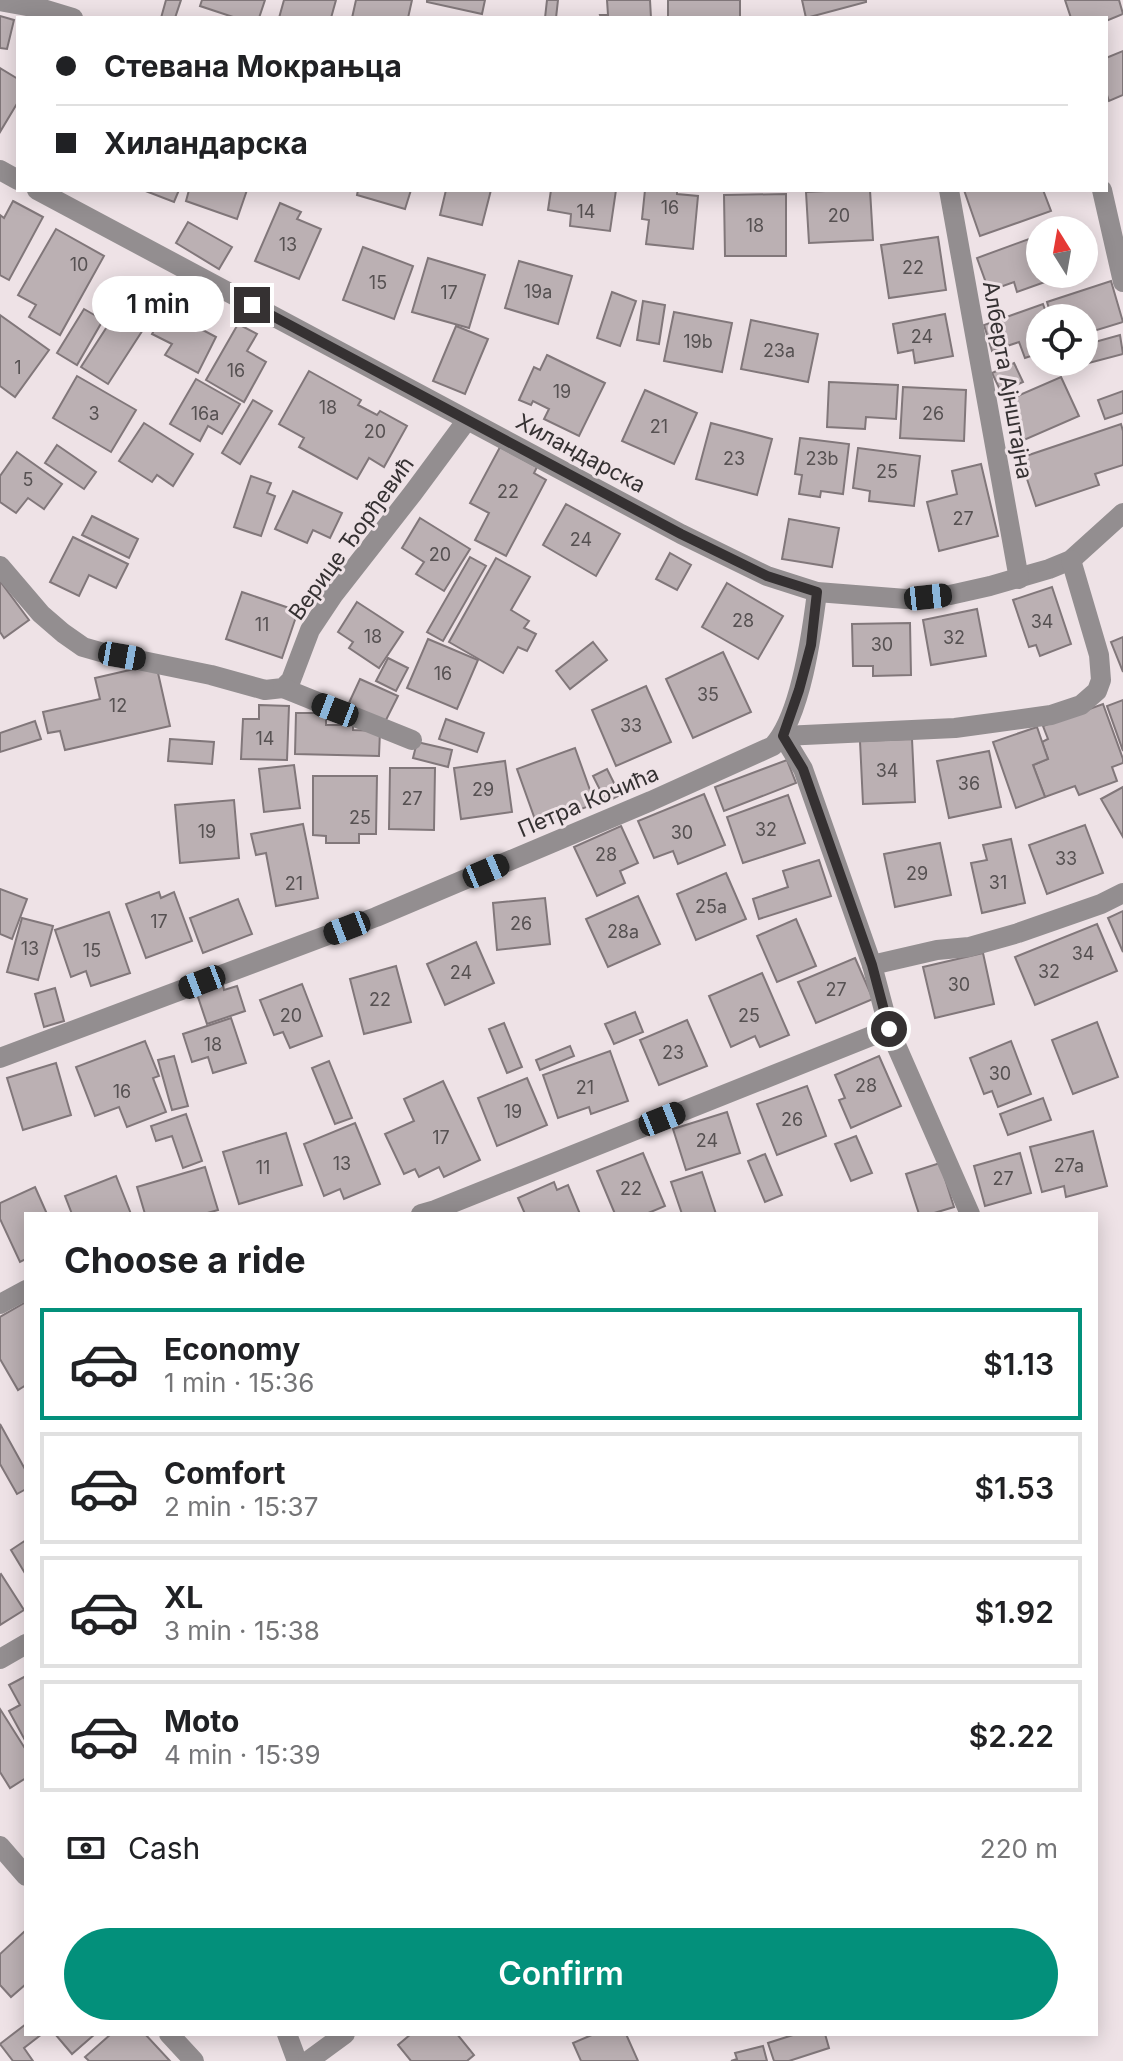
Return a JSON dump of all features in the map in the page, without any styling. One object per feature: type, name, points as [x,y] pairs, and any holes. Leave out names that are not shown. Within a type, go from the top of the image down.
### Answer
[{"type":"street","points":[[0,1],[66,16]]},
{"type":"street","name":"Хиландарска","points":[[41,192],[681,534],[767,576],[817,592],[906,599],[950,595],[1019,579],[1071,560],[1123,513]]},
{"type":"street","name":"Алберта Ајнштајна","points":[[949,192],[1019,579]]},
{"type":"street","points":[[1102,192],[1123,282]]},
{"type":"street","name":"Верице Ђорђевић","points":[[283,688],[291,680],[310,630],[334,594],[467,420]]},
{"type":"street","points":[[783,736],[955,728],[1051,715],[1081,705],[1097,691],[1101,669],[1071,560]]},
{"type":"street","points":[[0,566],[41,614],[83,647],[265,690],[283,688],[412,740]]},
{"type":"street","points":[[783,736],[811,645],[817,592]]},
{"type":"street","points":[[783,736],[803,769],[872,965],[889,1029],[969,1212]]},
{"type":"street","name":"Петра Кочића","points":[[0,1058],[376,917],[760,754],[783,736]]},
{"type":"street","points":[[872,965],[937,950],[969,947],[1018,933],[1101,904],[1123,893]]},
{"type":"street","points":[[427,1212],[889,1029]]},
{"type":"street","points":[[0,1304],[24,1291]]},
{"type":"street","points":[[0,1659],[24,1645]]},
{"type":"street","points":[[0,1846],[24,1874]]},
{"type":"street","points":[[171,2036],[194,2061]]},
{"type":"street","points":[[288,2036],[297,2061]]},
{"type":"street","points":[[308,2061],[342,2036]]},
{"type":"building","points":[[166,0],[181,0],[176,16],[162,16]]},
{"type":"building","points":[[202,0],[265,0],[260,16],[230,16],[200,6]]},
{"type":"building","points":[[284,0],[336,0],[332,16],[280,16]]},
{"type":"building","points":[[356,0],[412,0],[408,16],[352,16]]},
{"type":"building","points":[[427,0],[485,0],[482,14]]},
{"type":"building","points":[[547,0],[558,0],[556,16],[545,16]]},
{"type":"building","points":[[607,0],[650,0],[651,16],[600,15],[608,15]]},
{"type":"building","points":[[668,0],[740,0],[740,16],[668,16]]},
{"type":"building","points":[[802,0],[866,0],[814,16],[806,16]]},
{"type":"building","points":[[1065,0],[1119,0],[1123,14],[1108,20],[1108,16],[1070,16]]},
{"type":"building","points":[[0,16],[14,20],[7,49],[0,48]]},
{"type":"building","points":[[1123,51],[1123,95],[1109,101],[1108,98],[1108,57]]},
{"type":"building","points":[[0,68],[16,78],[16,105],[0,132]]},
{"type":"building","points":[[148,192],[178,192],[174,202]]},
{"type":"building","points":[[188,192],[246,192],[237,219],[186,201]]},
{"type":"building","points":[[358,192],[410,192],[405,209],[357,195]]},
{"type":"building","points":[[446,192],[490,192],[482,225],[440,215]]},
{"type":"building","points":[[551,192],[616,192],[610,231],[570,226],[571,214],[548,210]]},
{"type":"building","points":[[645,192],[677,192],[698,196],[693,249],[646,244],[649,220],[642,219]]},
{"type":"building","points":[[806,192],[870,192],[873,240],[809,243]]},
{"type":"building","points":[[965,192],[1044,192],[1051,211],[1026,216],[1026,220],[980,236]]},
{"type":"building","points":[[786,194],[786,256],[725,256],[724,195]]},
{"type":"building","points":[[13,201],[43,217],[9,280],[0,275],[0,215],[4,218]]},
{"type":"building","points":[[280,203],[301,212],[297,219],[321,229],[299,279],[255,261]]},
{"type":"building","points":[[188,222],[232,247],[219,269],[176,243]]},
{"type":"building","points":[[56,229],[104,256],[60,335],[29,317],[36,305],[18,295]]},
{"type":"building","points":[[938,237],[946,290],[889,298],[881,245]]},
{"type":"building","points":[[1026,240],[1028,288],[1017,292],[1014,282],[989,291],[977,258]]},
{"type":"building","points":[[363,247],[413,266],[394,319],[343,300]]},
{"type":"building","points":[[428,258],[485,275],[469,328],[412,312]]},
{"type":"building","points":[[519,261],[572,276],[558,324],[505,308]]},
{"type":"building","points":[[1111,281],[1123,322],[1098,330],[1098,304],[1048,304],[1090,288],[1098,288],[1098,285]]},
{"type":"building","points":[[130,291],[157,308],[108,384],[81,367]]},
{"type":"building","points":[[612,292],[636,301],[620,346],[597,338]]},
{"type":"building","points":[[643,301],[665,305],[659,344],[637,340]]},
{"type":"building","points":[[84,309],[103,320],[77,365],[57,353]]},
{"type":"building","points":[[165,310],[216,337],[198,373],[165,355],[172,344],[152,334]]},
{"type":"building","points":[[1026,310],[1026,358],[1019,342],[992,351],[984,325]]},
{"type":"building","points":[[674,312],[732,323],[722,372],[664,361]]},
{"type":"building","points":[[945,314],[953,356],[915,363],[913,350],[898,353],[893,324]]},
{"type":"building","points":[[0,315],[49,350],[15,397],[0,386]]},
{"type":"building","points":[[751,320],[818,334],[808,382],[741,369]]},
{"type":"building","points":[[238,324],[257,334],[247,351],[266,362],[244,402],[206,380]]},
{"type":"building","points":[[456,326],[488,339],[465,394],[433,381]]},
{"type":"building","points":[[1120,335],[1123,354],[1098,361],[1098,341]]},
{"type":"building","points":[[547,355],[605,383],[579,436],[544,419],[549,409],[533,401],[531,405],[519,400],[534,367],[540,370]]},
{"type":"building","points":[[1014,363],[1023,382],[1001,392],[992,373]]},
{"type":"building","points":[[309,371],[361,400],[358,405],[377,415],[380,411],[407,426],[384,467],[369,458],[357,479],[299,447],[304,438],[279,424]]},
{"type":"building","points":[[77,376],[136,410],[111,452],[53,418]]},
{"type":"building","points":[[1061,377],[1079,416],[1024,440],[1006,401]]},
{"type":"building","points":[[196,379],[240,404],[222,434],[208,426],[200,441],[170,424]]},
{"type":"building","points":[[829,382],[898,385],[896,419],[866,417],[865,429],[827,427]]},
{"type":"building","points":[[903,387],[966,390],[964,441],[900,438]]},
{"type":"building","points":[[645,390],[697,413],[674,464],[622,441]]},
{"type":"building","points":[[1123,391],[1123,413],[1105,419],[1098,400]]},
{"type":"building","points":[[253,400],[272,411],[240,464],[222,453]]},
{"type":"building","points":[[144,423],[193,454],[173,486],[157,475],[152,482],[119,461]]},
{"type":"building","points":[[711,423],[772,439],[757,495],[696,479]]},
{"type":"building","points":[[1121,424],[1123,465],[1095,474],[1099,485],[1036,506],[1020,458]]},
{"type":"building","points":[[800,438],[849,444],[843,494],[821,491],[820,497],[799,494],[802,475],[795,474]]},
{"type":"building","points":[[57,445],[96,472],[84,489],[45,463]]},
{"type":"building","points":[[500,447],[537,467],[534,473],[546,480],[506,556],[475,540],[489,513],[470,503]]},
{"type":"building","points":[[858,448],[920,456],[914,506],[869,501],[870,491],[853,488]]},
{"type":"building","points":[[17,452],[62,484],[44,509],[28,498],[16,513],[0,502],[0,476]]},
{"type":"building","points":[[981,464],[998,536],[939,551],[927,502],[957,494],[952,471]]},
{"type":"building","points":[[251,476],[271,483],[267,493],[275,496],[261,536],[234,527]]},
{"type":"building","points":[[293,491],[342,513],[330,538],[313,530],[307,543],[275,529]]},
{"type":"building","points":[[566,504],[620,534],[596,576],[543,545]]},
{"type":"building","points":[[92,516],[138,539],[129,558],[82,535]]},
{"type":"building","points":[[420,518],[470,549],[444,591],[416,574],[424,562],[402,548]]},
{"type":"building","points":[[789,519],[839,528],[832,567],[782,559]]},
{"type":"building","points":[[73,537],[128,564],[116,588],[89,575],[79,596],[50,582]]},
{"type":"building","points":[[670,553],[691,565],[677,590],[656,579]]},
{"type":"building","points":[[470,557],[486,566],[443,641],[427,632]]},
{"type":"building","points":[[496,558],[530,577],[511,610],[529,621],[524,628],[536,634],[527,651],[518,647],[503,673],[449,642]]},
{"type":"building","points":[[0,581],[29,620],[4,638],[0,632]]},
{"type":"building","points":[[727,583],[783,616],[758,659],[702,627]]},
{"type":"building","points":[[1052,587],[1071,644],[1040,656],[1036,645],[1029,647],[1013,600]]},
{"type":"building","points":[[242,592],[298,611],[282,658],[226,639]]},
{"type":"building","points":[[357,602],[403,632],[379,668],[349,648],[353,642],[338,632]]},
{"type":"building","points":[[977,609],[986,656],[931,665],[923,620]]},
{"type":"building","points":[[910,623],[911,675],[873,676],[873,666],[853,666],[852,624]]},
{"type":"building","points":[[1123,637],[1123,672],[1111,642]]},
{"type":"building","points":[[428,639],[478,660],[457,709],[407,688]]},
{"type":"building","points":[[593,642],[607,660],[570,689],[556,671]]},
{"type":"building","points":[[723,652],[751,712],[693,738],[666,679]]},
{"type":"building","points":[[388,658],[408,668],[396,691],[376,681]]},
{"type":"building","points":[[156,664],[170,726],[65,750],[60,731],[48,733],[43,712],[100,699],[95,678]]},
{"type":"building","points":[[360,679],[398,696],[385,722],[348,705]]},
{"type":"building","points":[[646,686],[671,742],[616,766],[592,710]]},
{"type":"building","points":[[1123,700],[1123,751],[1107,706]]},
{"type":"building","points":[[1103,704],[1123,759],[1123,763],[1112,767],[1117,781],[1079,795],[1075,786],[1045,797],[1033,765],[1048,759],[1042,742],[1048,739],[1043,726]]},
{"type":"building","points":[[259,705],[289,706],[287,760],[241,759],[243,719],[259,719]]},
{"type":"building","points":[[296,713],[326,713],[326,725],[353,725],[353,730],[380,731],[379,756],[295,754]]},
{"type":"building","points":[[446,719],[484,733],[477,752],[439,739]]},
{"type":"building","points":[[35,721],[41,739],[0,752],[0,733]]},
{"type":"building","points":[[1037,727],[1048,759],[1033,765],[1045,797],[1016,808],[993,742]]},
{"type":"building","points":[[170,739],[214,742],[212,764],[168,761]]},
{"type":"building","points":[[912,739],[915,802],[863,804],[860,741]]},
{"type":"building","points":[[417,742],[452,750],[448,767],[413,758]]},
{"type":"building","points":[[575,748],[595,804],[537,825],[517,769]]},
{"type":"building","points":[[989,751],[1001,807],[949,818],[937,761]]},
{"type":"building","points":[[787,760],[796,783],[724,811],[715,787]]},
{"type":"building","points":[[505,761],[512,812],[461,819],[454,768]]},
{"type":"building","points":[[294,765],[300,808],[264,812],[259,769]]},
{"type":"building","points":[[390,768],[435,768],[434,830],[389,829]]},
{"type":"building","points":[[607,769],[620,795],[606,802],[593,776]]},
{"type":"building","points":[[313,776],[377,776],[376,834],[359,834],[359,843],[326,843],[326,836],[313,835]]},
{"type":"building","points":[[1123,787],[1123,837],[1101,799]]},
{"type":"building","points":[[704,794],[725,845],[678,864],[673,851],[654,858],[638,821]]},
{"type":"building","points":[[788,795],[805,843],[743,863],[727,817]]},
{"type":"building","points":[[234,800],[239,858],[180,863],[175,805]]},
{"type":"building","points":[[303,824],[318,898],[276,906],[266,853],[256,855],[251,834]]},
{"type":"building","points":[[1085,825],[1103,873],[1047,894],[1029,845]]},
{"type":"building","points":[[621,826],[638,863],[620,871],[625,883],[597,896],[574,847]]},
{"type":"building","points":[[1011,839],[1025,903],[982,913],[971,863],[987,860],[983,845]]},
{"type":"building","points":[[940,843],[951,895],[895,907],[884,854]]},
{"type":"building","points":[[819,860],[831,896],[759,919],[753,899],[788,887],[783,871]]},
{"type":"building","points":[[726,873],[746,919],[696,940],[677,894]]},
{"type":"building","points":[[0,889],[27,899],[12,939],[0,934]]},
{"type":"building","points":[[159,892],[161,898],[174,892],[192,941],[146,958],[126,904]]},
{"type":"building","points":[[638,896],[660,944],[608,967],[586,919]]},
{"type":"building","points":[[545,898],[550,944],[497,950],[493,903]]},
{"type":"building","points":[[238,899],[252,934],[203,953],[190,918]]},
{"type":"building","points":[[1123,911],[1123,952],[1108,918]]},
{"type":"building","points":[[109,912],[130,973],[91,986],[86,971],[71,977],[55,930]]},
{"type":"building","points":[[22,918],[53,926],[38,980],[7,972]]},
{"type":"building","points":[[796,919],[816,966],[777,982],[757,936]]},
{"type":"building","points":[[1097,924],[1117,971],[1035,1005],[1015,957]]},
{"type":"building","points":[[476,942],[494,983],[445,1005],[427,964]]},
{"type":"building","points":[[983,953],[994,1004],[935,1018],[923,967]]},
{"type":"building","points":[[855,958],[873,999],[816,1023],[798,982]]},
{"type":"building","points":[[396,966],[411,1022],[364,1034],[350,979]]},
{"type":"building","points":[[762,973],[789,1035],[760,1047],[755,1036],[731,1047],[709,996]]},
{"type":"building","points":[[302,984],[322,1036],[290,1048],[283,1032],[274,1035],[260,1000]]},
{"type":"building","points":[[223,985],[224,990],[237,986],[245,1011],[207,1024],[197,994]]},
{"type":"building","points":[[55,988],[64,1021],[44,1027],[35,994]]},
{"type":"building","points":[[635,1012],[643,1032],[614,1044],[605,1024]]},
{"type":"building","points":[[231,1018],[246,1063],[213,1073],[208,1057],[192,1062],[183,1034]]},
{"type":"building","points":[[687,1020],[707,1066],[659,1085],[640,1040]]},
{"type":"building","points":[[1097,1022],[1118,1077],[1073,1094],[1052,1040]]},
{"type":"building","points":[[504,1023],[522,1067],[507,1073],[489,1029]]},
{"type":"building","points":[[145,1041],[159,1076],[153,1078],[166,1112],[127,1127],[119,1107],[95,1116],[76,1067]]},
{"type":"building","points":[[1011,1041],[1031,1094],[998,1107],[992,1091],[984,1094],[970,1058]]},
{"type":"building","points":[[570,1046],[574,1056],[540,1070],[536,1060]]},
{"type":"building","points":[[610,1051],[628,1101],[591,1114],[589,1107],[558,1118],[543,1075]]},
{"type":"building","points":[[174,1056],[188,1106],[172,1110],[158,1060]]},
{"type":"building","points":[[879,1056],[901,1106],[851,1128],[839,1100],[845,1098],[835,1075]]},
{"type":"building","points":[[329,1061],[352,1118],[335,1124],[312,1068]]},
{"type":"building","points":[[56,1063],[71,1115],[23,1130],[7,1078]]},
{"type":"building","points":[[527,1078],[547,1125],[497,1146],[478,1098]]},
{"type":"building","points":[[443,1081],[480,1160],[444,1177],[439,1167],[419,1177],[415,1169],[404,1174],[385,1134],[414,1121],[404,1099]]},
{"type":"building","points":[[807,1086],[826,1136],[777,1155],[757,1104]]},
{"type":"building","points":[[1043,1098],[1051,1120],[1008,1135],[1000,1114]]},
{"type":"building","points":[[727,1112],[740,1153],[686,1170],[673,1129]]},
{"type":"building","points":[[186,1114],[202,1161],[183,1168],[172,1136],[156,1141],[151,1126]]},
{"type":"building","points":[[355,1123],[380,1184],[344,1199],[340,1189],[324,1196],[304,1144]]},
{"type":"building","points":[[1093,1131],[1107,1186],[1066,1197],[1064,1186],[1042,1192],[1030,1147]]},
{"type":"building","points":[[286,1133],[302,1185],[239,1204],[223,1152]]},
{"type":"building","points":[[856,1136],[872,1173],[851,1181],[835,1144]]},
{"type":"building","points":[[643,1153],[665,1206],[651,1212],[614,1212],[597,1171]]},
{"type":"building","points":[[1020,1153],[1031,1193],[985,1206],[974,1166]]},
{"type":"building","points":[[765,1154],[782,1195],[765,1202],[748,1161]]},
{"type":"building","points":[[940,1163],[954,1207],[938,1212],[918,1212],[906,1174]]},
{"type":"building","points":[[205,1167],[218,1210],[144,1212],[137,1187]]},
{"type":"building","points":[[702,1172],[715,1212],[681,1212],[671,1182]]},
{"type":"building","points":[[116,1176],[130,1212],[71,1212],[65,1196]]},
{"type":"building","points":[[554,1182],[557,1190],[568,1185],[579,1212],[524,1212],[518,1198]]},
{"type":"building","points":[[35,1187],[46,1212],[24,1212],[24,1260],[20,1262],[0,1219],[0,1203]]},
{"type":"building","points":[[24,1303],[24,1386],[18,1390],[0,1359],[0,1317]]},
{"type":"building","points":[[0,1424],[24,1467],[24,1490],[17,1494],[0,1464]]},
{"type":"building","points":[[24,1541],[24,1572],[11,1550]]},
{"type":"building","points":[[0,1575],[24,1610],[0,1625]]},
{"type":"building","points":[[24,1677],[24,1738],[9,1711],[20,1705],[9,1685]]},
{"type":"building","points":[[0,1709],[24,1747],[24,1779],[10,1788],[0,1772]]},
{"type":"building","points":[[24,1932],[24,1986],[11,1997],[0,1985],[0,1954]]},
{"type":"building","points":[[24,2026],[24,2036],[39,2036],[24,2048],[33,2061],[13,2061],[0,2044]]},
{"type":"building","points":[[57,2036],[93,2036],[72,2054]]},
{"type":"building","points":[[109,2036],[147,2036],[170,2061],[89,2061],[85,2057]]},
{"type":"building","points":[[409,2036],[459,2036],[474,2055],[467,2061],[411,2061],[398,2045]]},
{"type":"building","points":[[589,2036],[627,2036],[638,2061],[581,2061],[573,2043]]},
{"type":"building","points":[[790,2036],[826,2036],[829,2048],[789,2061],[774,2061],[768,2043]]},
{"type":"building","points":[[763,2046],[767,2061],[731,2061],[737,2059],[735,2053]]},
{"type":"route","points":[[252,305],[681,534],[767,576],[817,592],[811,645],[783,736],[803,769],[872,965],[889,1029]]}]
